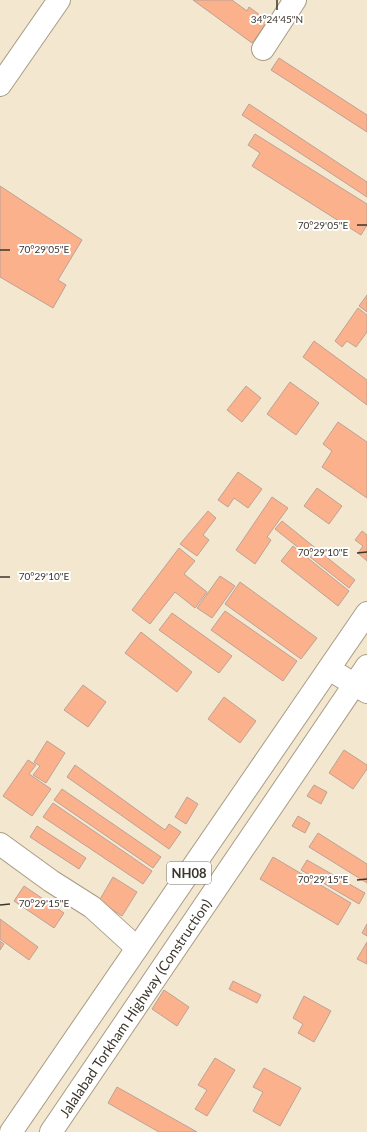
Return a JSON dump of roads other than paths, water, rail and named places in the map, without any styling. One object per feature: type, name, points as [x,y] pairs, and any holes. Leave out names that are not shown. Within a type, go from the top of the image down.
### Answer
[{"type":"main road","points":[[0,85],[59,0]]},
{"type":"main road","points":[[263,49],[295,0]]},
{"type":"main road","name":"NH08","points":[[17,1130],[137,948],[367,613]]},
{"type":"main road","name":"Jalalabad Torkham Highway (Construction)","points":[[51,1132],[361,688],[367,666]]},
{"type":"main road","points":[[329,669],[361,688]]},
{"type":"main road","points":[[0,844],[51,882],[92,907],[137,948]]}]
